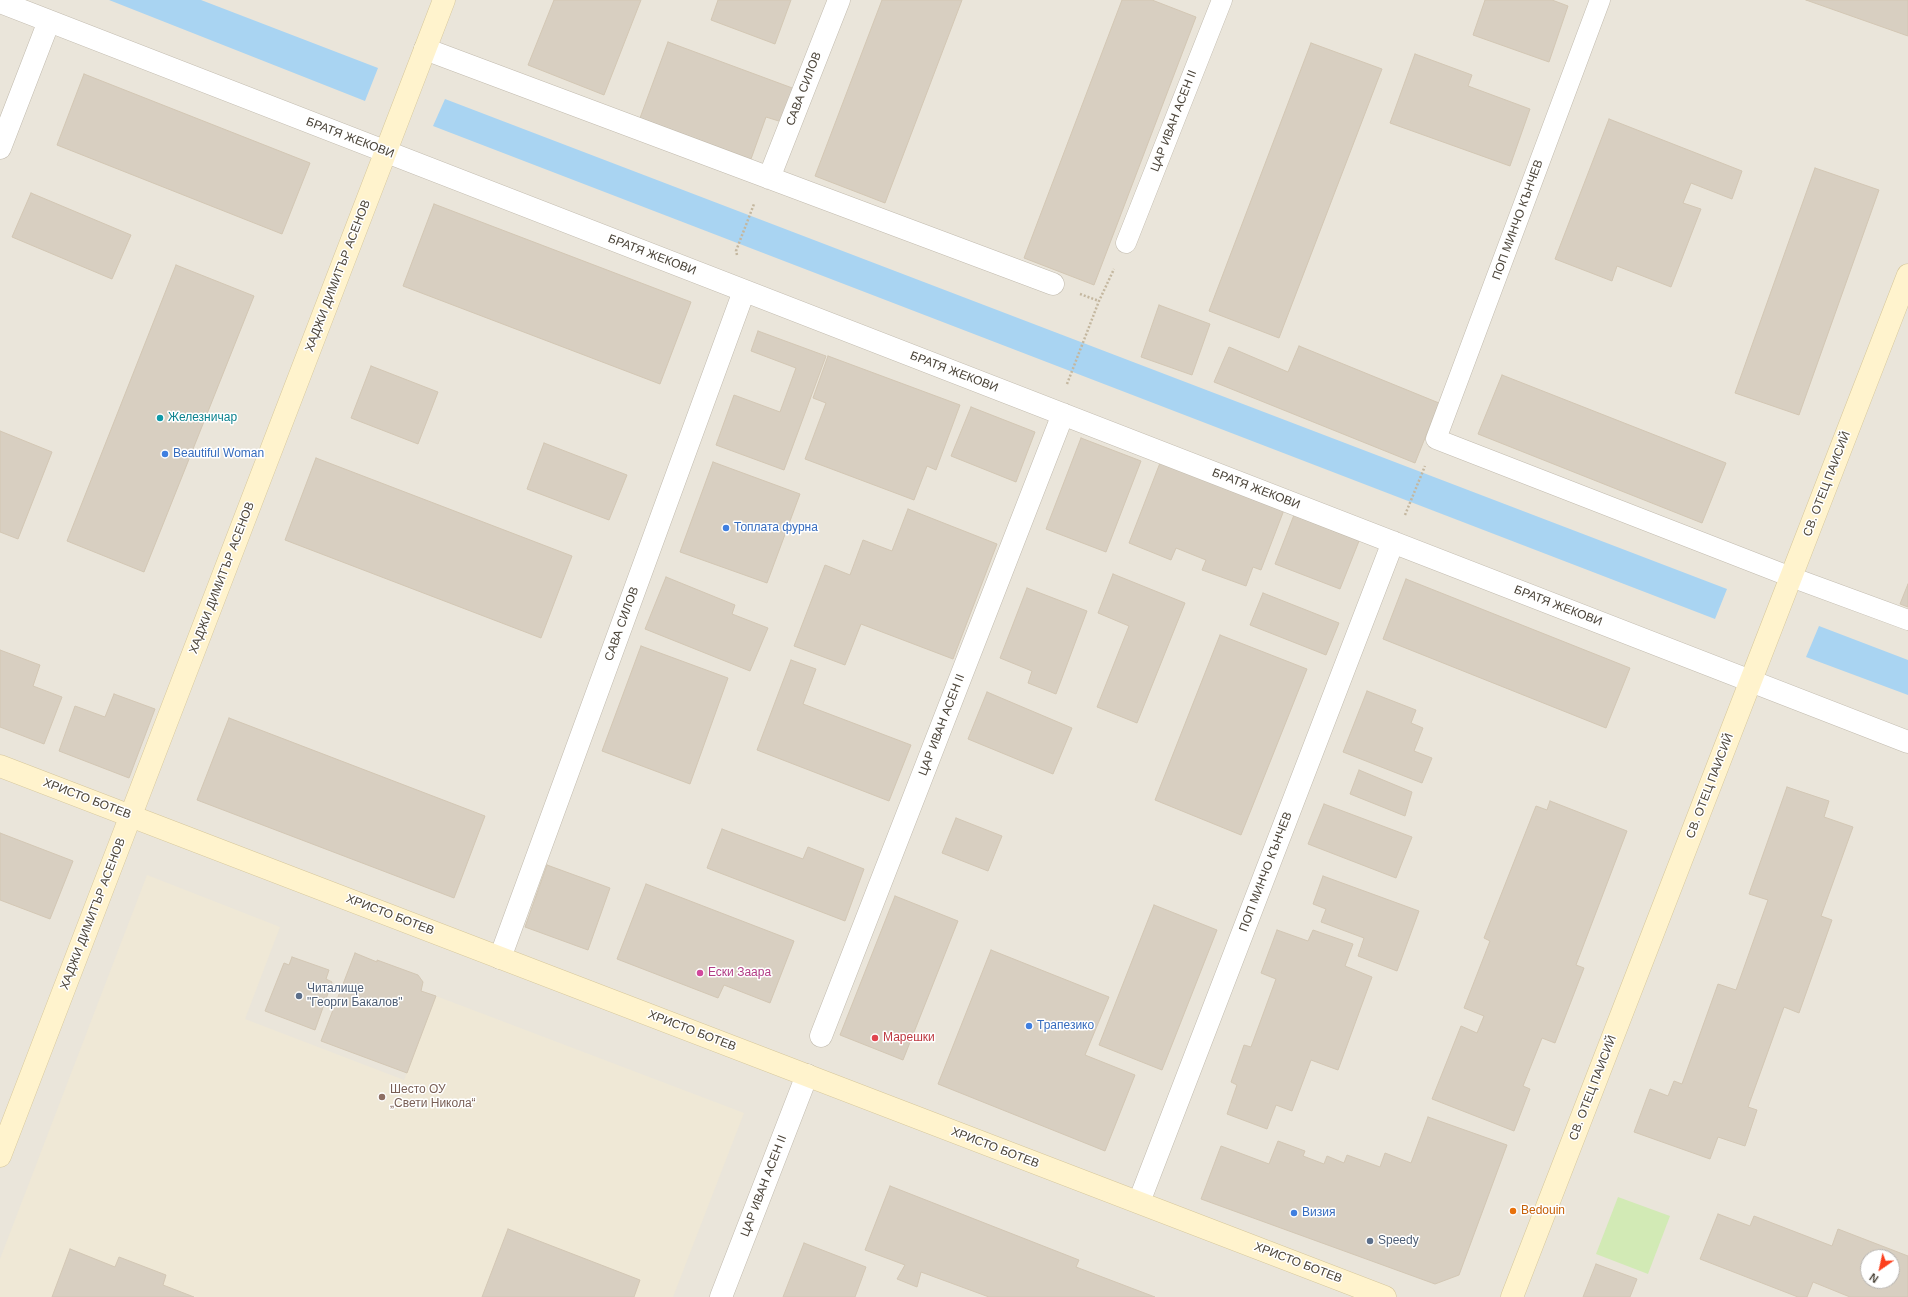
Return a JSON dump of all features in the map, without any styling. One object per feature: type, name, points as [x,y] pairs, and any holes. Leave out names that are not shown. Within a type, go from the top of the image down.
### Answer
[{"type":"street","name":"ХАДЖИ ДИМИТЪР АСЕНОВ","points":[[0,1156],[444,0]]},
{"type":"street","name":"САВА СИЛОВ","points":[[769,178],[839,0]]},
{"type":"street","name":"БРАТЯ ЖЕКОВИ","points":[[0,2],[1908,742]]},
{"type":"street","points":[[0,148],[49,21]]},
{"type":"street","points":[[425,49],[1054,284]]},
{"type":"street","name":"СВ. ОТЕЦ ПАИСИЙ","points":[[1512,1297],[1908,275]]},
{"type":"street","name":"САВА СИЛОВ","points":[[500,958],[744,291]]},
{"type":"street","name":"ЦАР ИВАН АСЕН II","points":[[821,1036],[1063,414]]},
{"type":"street","name":"ПОП МИНЧО КЪНЧЕВ","points":[[1139,1202],[1393,542]]},
{"type":"street","name":"ХРИСТО БОТЕВ","points":[[0,766],[1385,1297]]},
{"type":"street","name":"ЦАР ИВАН АСЕН II","points":[[721,1297],[807,1075]]},
{"type":"lane","name":"ЦАР ИВАН АСЕН II","points":[[1126,243],[1222,0]]},
{"type":"lane","name":"ПОП МИНЧО КЪНЧЕВ","points":[[1600,0],[1436,439],[1791,577]]},
{"type":"lane","points":[[1791,577],[1908,620]]},
{"type":"path","points":[[736,250],[752,210]]},
{"type":"path","points":[[1068,381],[1100,301],[1126,243]]},
{"type":"path","points":[[1403,520],[1423,469]]},
{"type":"shaded area","points":[[0,0],[1908,0],[1908,1297],[0,1297]]},
{"type":"shaded area","name":"Шесто ОУ „Свети Никола“","points":[[147,875],[280,927],[245,1019],[404,1080],[436,996],[744,1113],[673,1297],[0,1297],[0,1259]]},
{"type":"green space","points":[[1618,1197],[1670,1216],[1648,1274],[1596,1254]]},
{"type":"water","points":[[109,0],[201,0],[378,68],[365,101]]},
{"type":"water","points":[[445,99],[1727,589],[1715,619],[433,126]]},
{"type":"water","points":[[1819,626],[1908,660],[1908,695],[1806,657]]},
{"type":"building","points":[[554,0],[641,0],[604,95],[528,65]]},
{"type":"building","points":[[718,0],[791,0],[775,44],[711,20]]},
{"type":"building","points":[[882,0],[962,0],[885,203],[815,176]]},
{"type":"building","points":[[1122,0],[1152,0],[1196,17],[1094,285],[1024,258]]},
{"type":"building","points":[[1485,0],[1552,0],[1568,6],[1549,62],[1473,35]]},
{"type":"building","points":[[1806,0],[1908,0],[1908,36]]},
{"type":"building","points":[[668,42],[795,89],[782,122],[766,117],[751,159],[640,118]]},
{"type":"building","points":[[1311,43],[1382,69],[1279,338],[1209,311]]},
{"type":"building","points":[[1415,54],[1472,75],[1468,86],[1530,109],[1510,166],[1390,123]]},
{"type":"building","points":[[84,74],[310,163],[282,234],[57,145]]},
{"type":"building","points":[[1609,119],[1742,171],[1732,199],[1691,183],[1683,203],[1701,209],[1671,287],[1617,266],[1612,281],[1555,259]]},
{"type":"building","points":[[1815,168],[1879,190],[1799,415],[1735,393]]},
{"type":"building","points":[[31,193],[131,235],[112,279],[12,237]]},
{"type":"building","points":[[434,204],[691,302],[660,384],[403,286]]},
{"type":"building","name":"Железничар","points":[[176,265],[254,296],[144,572],[67,541]]},
{"type":"building","points":[[1159,305],[1210,324],[1192,375],[1141,357]]},
{"type":"building","points":[[758,331],[826,356],[784,470],[716,445],[734,395],[780,412],[796,368],[751,351]]},
{"type":"building","points":[[1299,346],[1439,403],[1415,463],[1214,382],[1229,347],[1288,372]]},
{"type":"building","points":[[828,356],[960,405],[936,470],[927,466],[914,500],[805,459],[826,403],[813,398]]},
{"type":"building","points":[[371,366],[438,392],[418,444],[351,418]]},
{"type":"building","points":[[1502,375],[1726,463],[1702,523],[1478,434]]},
{"type":"building","points":[[971,407],[1035,432],[1016,482],[951,456]]},
{"type":"building","points":[[0,431],[52,452],[18,539],[0,532]]},
{"type":"building","points":[[1081,438],[1141,461],[1106,552],[1046,529]]},
{"type":"building","points":[[544,443],[627,475],[609,520],[527,489]]},
{"type":"building","points":[[316,458],[572,556],[541,638],[285,540]]},
{"type":"building","points":[[713,462],[800,494],[767,583],[680,552]]},
{"type":"building","points":[[1160,463],[1284,510],[1261,570],[1253,567],[1246,586],[1202,570],[1206,560],[1176,548],[1171,560],[1129,543]]},
{"type":"building","points":[[908,509],[997,544],[953,659],[861,624],[845,665],[794,646],[825,565],[850,575],[863,540],[892,551]]},
{"type":"building","points":[[1294,515],[1359,541],[1340,589],[1275,564]]},
{"type":"building","points":[[1113,574],[1185,603],[1137,723],[1097,707],[1129,626],[1098,613]]},
{"type":"building","points":[[666,577],[735,605],[732,614],[768,628],[750,671],[645,629]]},
{"type":"building","points":[[1406,579],[1630,668],[1606,728],[1383,639]]},
{"type":"building","points":[[1908,584],[1908,607],[1900,604]]},
{"type":"building","points":[[1027,588],[1087,611],[1056,694],[1028,683],[1032,671],[1000,658]]},
{"type":"building","points":[[1263,593],[1339,623],[1326,655],[1250,625]]},
{"type":"building","points":[[1220,635],[1307,669],[1241,835],[1155,800]]},
{"type":"building","points":[[641,646],[728,678],[690,784],[602,751]]},
{"type":"building","points":[[0,650],[40,665],[33,686],[62,697],[44,744],[0,727]]},
{"type":"building","points":[[791,660],[816,669],[803,704],[911,745],[889,801],[757,750]]},
{"type":"building","points":[[1367,691],[1416,710],[1411,723],[1423,728],[1414,751],[1432,758],[1422,783],[1343,752]]},
{"type":"building","points":[[987,692],[1072,728],[1053,774],[968,739]]},
{"type":"building","points":[[114,694],[155,709],[129,778],[59,751],[75,706],[105,717]]},
{"type":"building","points":[[229,718],[485,816],[454,898],[197,800]]},
{"type":"building","points":[[1359,770],[1412,792],[1405,816],[1350,794]]},
{"type":"building","points":[[1787,787],[1829,801],[1824,817],[1853,827],[1821,916],[1832,920],[1799,1013],[1784,1007],[1748,1107],[1757,1110],[1745,1146],[1718,1137],[1710,1159],[1634,1132],[1650,1089],[1668,1096],[1674,1081],[1682,1084],[1718,984],[1736,990],[1768,900],[1749,894]]},
{"type":"building","points":[[1550,801],[1627,831],[1576,965],[1584,968],[1555,1043],[1542,1038],[1523,1086],[1530,1089],[1514,1131],[1432,1099],[1461,1026],[1477,1033],[1484,1016],[1464,1008],[1490,941],[1484,938],[1536,806],[1547,810]]},
{"type":"building","points":[[1324,804],[1412,837],[1396,878],[1308,844]]},
{"type":"building","points":[[956,818],[1002,836],[988,871],[942,853]]},
{"type":"building","points":[[722,829],[803,859],[808,847],[864,869],[845,921],[707,868]]},
{"type":"building","points":[[0,833],[73,861],[50,919],[0,900]]},
{"type":"building","points":[[547,865],[610,888],[588,950],[525,927]]},
{"type":"building","points":[[1323,876],[1419,911],[1397,971],[1358,956],[1364,938],[1321,922],[1326,909],[1313,904]]},
{"type":"building","points":[[646,884],[794,941],[770,1003],[724,985],[718,998],[617,959]]},
{"type":"building","points":[[895,896],[958,921],[903,1060],[840,1035]]},
{"type":"building","points":[[1154,905],[1217,930],[1162,1070],[1099,1045]]},
{"type":"building","points":[[1277,930],[1308,941],[1313,930],[1353,944],[1345,966],[1372,977],[1338,1070],[1311,1060],[1292,1111],[1276,1105],[1267,1129],[1227,1114],[1237,1085],[1231,1082],[1244,1045],[1251,1047],[1276,979],[1261,973]]},
{"type":"building","name":"Трапезико","points":[[991,950],[1109,997],[1085,1055],[1135,1075],[1105,1151],[938,1084]]},
{"type":"building","points":[[355,953],[377,962],[377,960],[418,975],[423,982],[421,991],[436,996],[407,1073],[321,1041]]},
{"type":"building","name":"Читалище \"Георги Бакалов\"","points":[[292,957],[329,970],[326,979],[332,982],[315,1030],[265,1011],[284,963],[289,965]]},
{"type":"building","points":[[1428,1117],[1507,1145],[1459,1275],[1435,1284],[1201,1199],[1221,1146],[1269,1164],[1278,1141],[1305,1151],[1303,1156],[1324,1164],[1327,1156],[1344,1163],[1347,1155],[1380,1167],[1385,1153],[1411,1163]]},
{"type":"building","points":[[890,1186],[1079,1260],[1076,1267],[1155,1297],[989,1297],[921,1272],[917,1287],[897,1279],[905,1265],[865,1250]]},
{"type":"building","points":[[1718,1214],[1750,1226],[1754,1216],[1832,1246],[1838,1229],[1890,1249],[1860,1249],[1860,1289],[1900,1289],[1900,1253],[1908,1256],[1908,1297],[1850,1297],[1813,1282],[1807,1297],[1798,1297],[1700,1259]]},
{"type":"building","points":[[508,1229],[640,1280],[634,1297],[482,1297]]},
{"type":"building","points":[[804,1243],[866,1267],[855,1297],[783,1297]]},
{"type":"building","points":[[70,1249],[115,1267],[119,1257],[166,1275],[163,1285],[194,1297],[52,1297]]},
{"type":"building","points":[[1596,1264],[1637,1279],[1630,1297],[1583,1297]]},
{"type":"place","name":"Железничар","points":[[160,418]]},
{"type":"place","name":"Beautiful Woman","points":[[165,454]]},
{"type":"place","name":"Топлата фурна","points":[[726,528]]},
{"type":"place","name":"Ески Заара","points":[[700,973]]},
{"type":"place","name":"Читалище \"Георги Бакалов\"","points":[[299,996]]},
{"type":"place","name":"Трапезико","points":[[1029,1026]]},
{"type":"place","name":"Марешки","points":[[875,1038]]},
{"type":"place","name":"Шесто ОУ „Свети Никола“","points":[[382,1097]]},
{"type":"place","name":"Bedouin","points":[[1513,1211]]},
{"type":"place","name":"Визия","points":[[1294,1213]]},
{"type":"place","name":"Speedy","points":[[1370,1241]]}]
